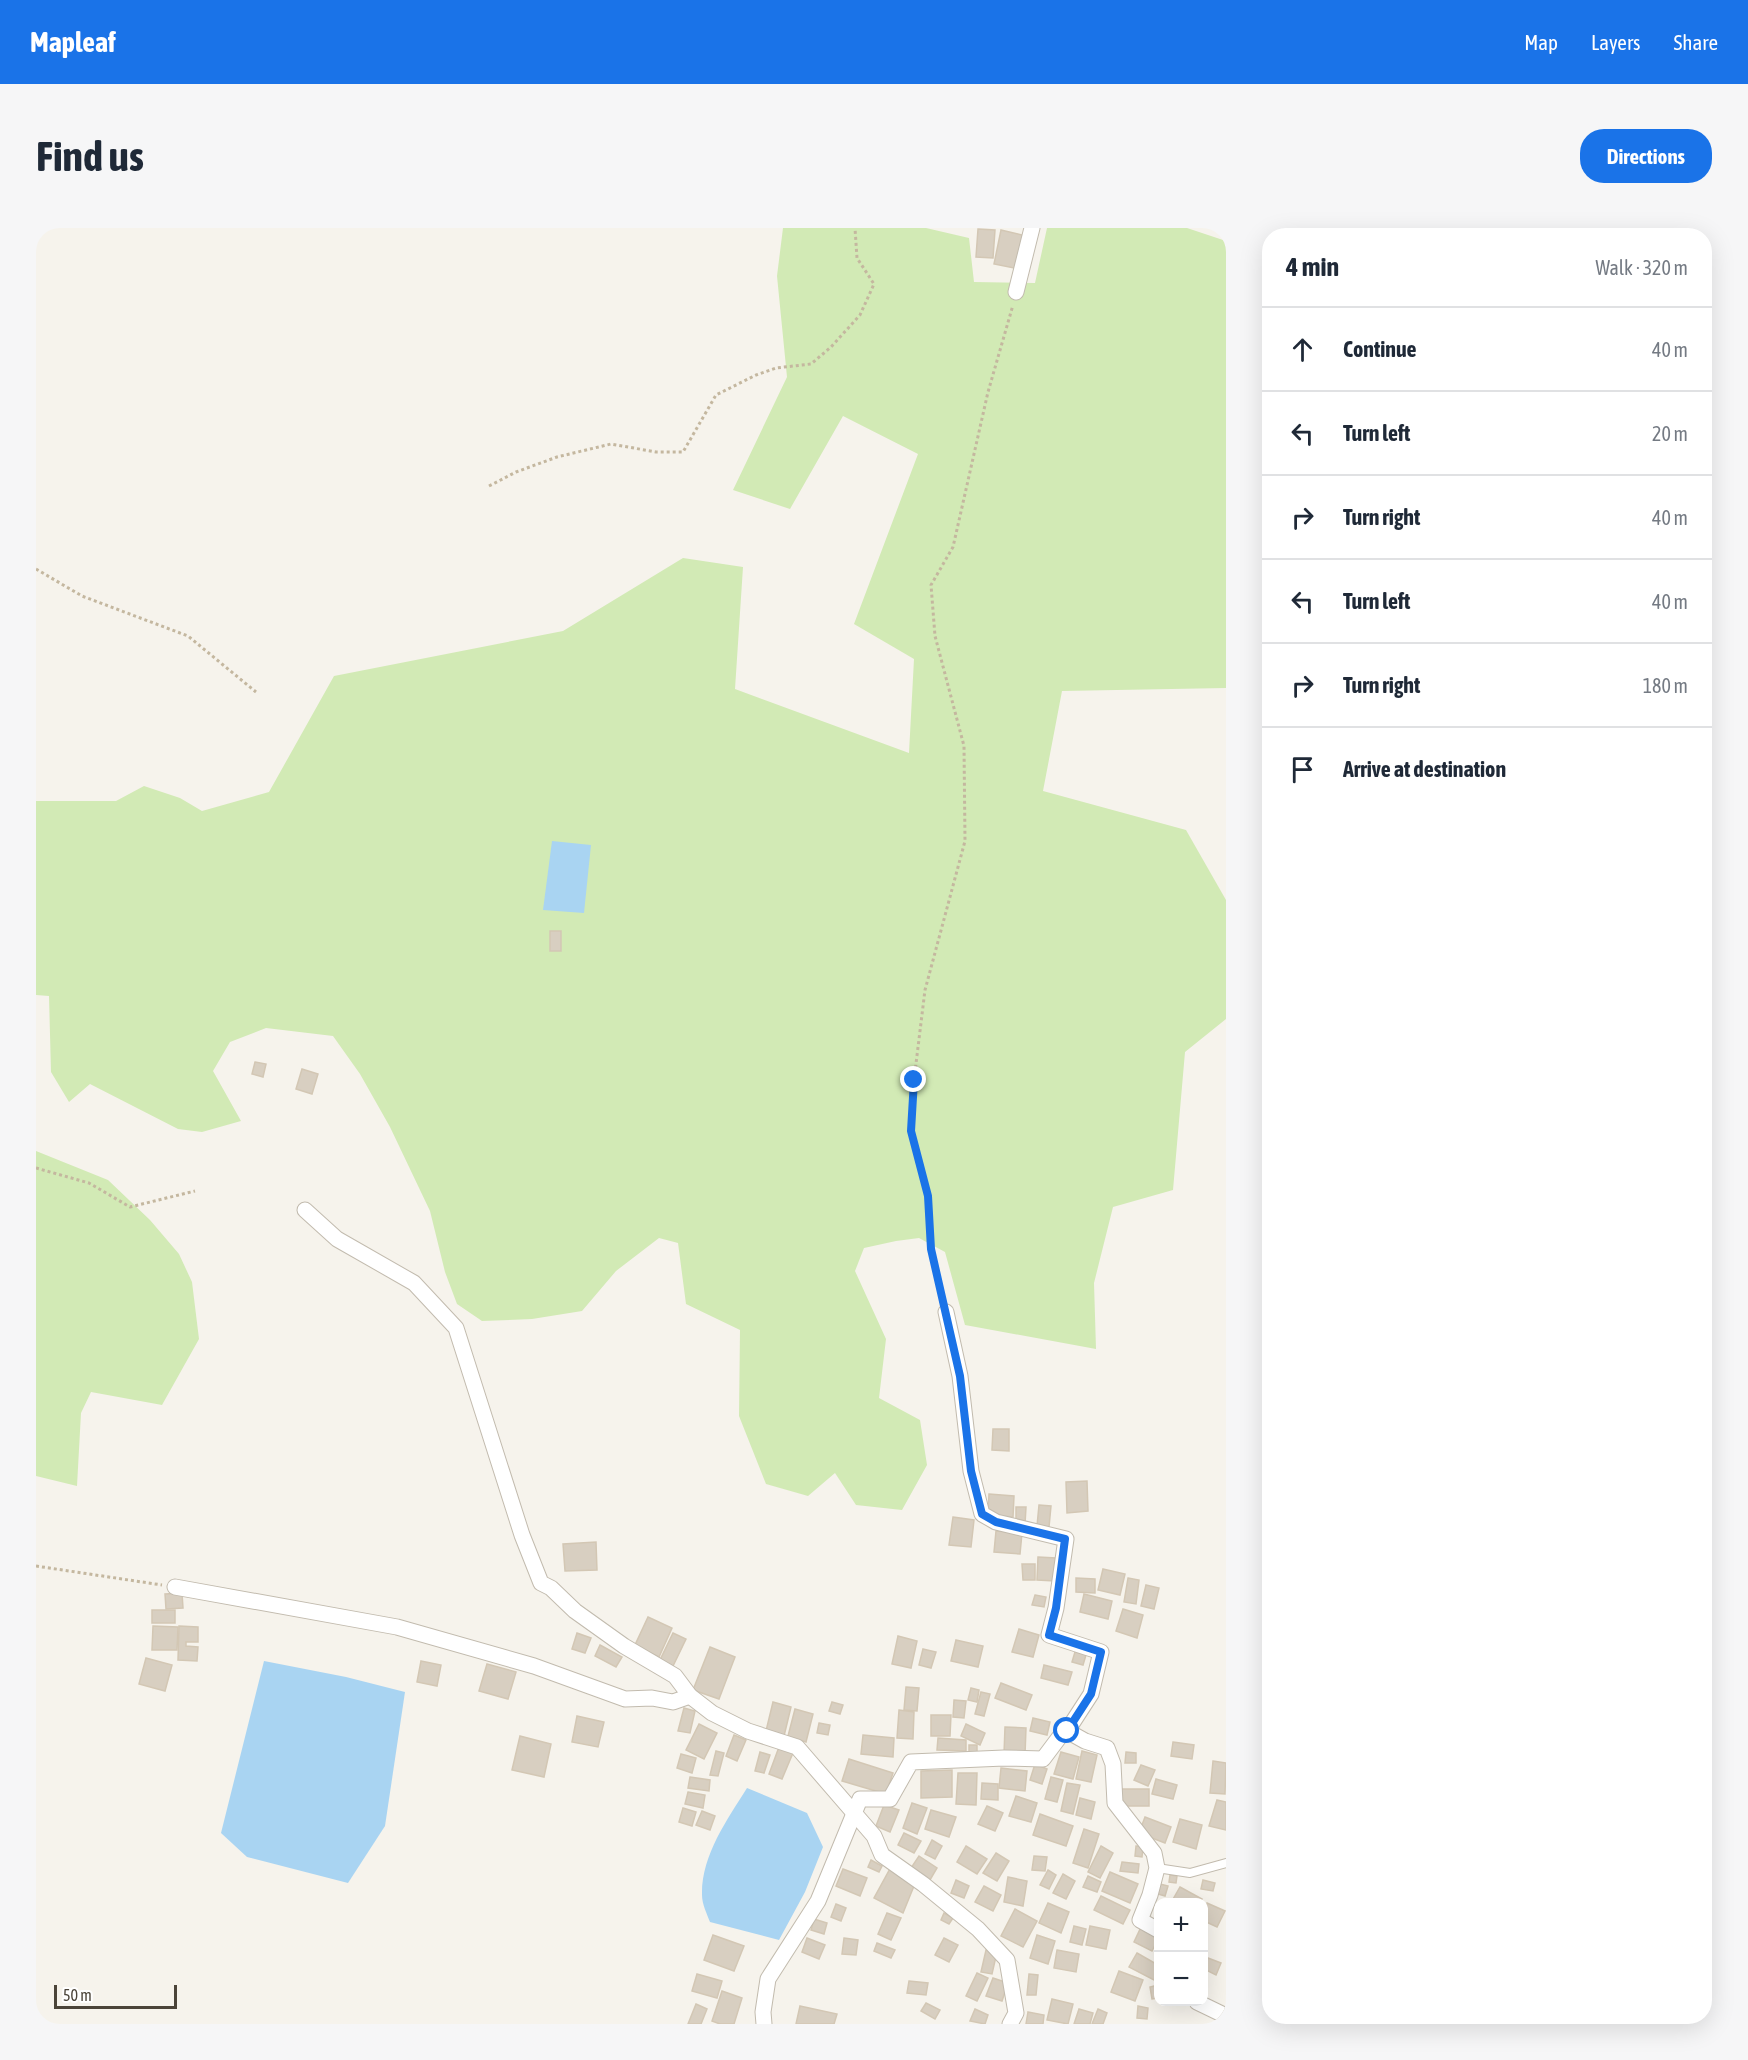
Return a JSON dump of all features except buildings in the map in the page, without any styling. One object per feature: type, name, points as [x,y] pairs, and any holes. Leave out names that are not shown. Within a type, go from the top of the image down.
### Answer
[{"type":"street","points":[[1016,292],[1032,228]]},
{"type":"street","points":[[305,1210],[337,1239],[414,1283],[456,1328],[522,1535],[541,1583],[551,1588],[575,1611],[624,1646],[675,1676],[690,1696],[712,1713],[748,1731],[797,1747],[874,1836],[882,1855],[923,1884],[978,1929],[1007,1960],[1016,2013],[1010,2024]]},
{"type":"street","points":[[764,2024],[763,2012],[768,1979],[818,1901],[860,1799],[890,1798],[911,1762],[1004,1758],[1043,1759],[1061,1734],[1067,1731],[1091,1694],[1101,1652],[1049,1635],[1056,1608],[1065,1539],[996,1522],[982,1514],[971,1471],[960,1376],[946,1312]]},
{"type":"street","points":[[175,1587],[397,1627],[534,1666],[625,1699],[652,1698],[673,1702],[690,1696]]},
{"type":"street","points":[[1067,1731],[1085,1741],[1107,1748],[1113,1764],[1115,1803],[1154,1853],[1157,1868],[1140,1920],[1154,1928]]},
{"type":"street","points":[[1207,2006],[1226,2015]]},
{"type":"lane","points":[[1157,1868],[1190,1873],[1226,1863]]},
{"type":"lane","points":[[1222,2024],[1226,2015]]},
{"type":"path","points":[[489,486],[516,472],[557,457],[611,444],[656,452],[683,452],[716,395],[756,375],[776,368],[811,364],[831,347],[860,315],[874,284],[857,258],[855,228]]},
{"type":"path","points":[[946,1312],[931,1249],[928,1196],[911,1131],[914,1080],[925,990],[965,841],[964,746],[935,636],[931,585],[953,547],[988,393],[1016,292]]},
{"type":"path","points":[[36,569],[81,596],[188,636],[256,692]]},
{"type":"path","points":[[36,1168],[89,1183],[130,1207],[195,1191]]},
{"type":"path","points":[[36,1566],[95,1577],[175,1587]]},
{"type":"green space","points":[[783,228],[926,228],[969,238],[974,282],[1035,283],[1047,228],[1187,228],[1226,241],[1226,688],[1062,691],[1043,791],[1186,830],[1226,900],[1226,1019],[1185,1052],[1173,1190],[1113,1207],[1094,1283],[1096,1349],[965,1325],[945,1252],[919,1238],[864,1248],[855,1271],[886,1339],[879,1398],[920,1420],[927,1465],[902,1510],[856,1505],[835,1473],[808,1496],[766,1484],[739,1416],[740,1330],[686,1304],[678,1243],[659,1238],[616,1271],[582,1311],[532,1319],[482,1321],[457,1304],[445,1272],[430,1211],[390,1127],[360,1074],[333,1036],[266,1028],[230,1042],[213,1071],[241,1121],[202,1132],[178,1129],[90,1084],[69,1102],[51,1072],[49,996],[36,995],[36,801],[116,801],[144,786],[180,798],[202,811],[269,792],[334,676],[563,631],[683,558],[743,567],[735,689],[909,753],[914,659],[854,624],[918,454],[843,416],[790,509],[733,490],[787,377],[777,276]]},
{"type":"green space","points":[[36,1151],[108,1180],[150,1220],[179,1254],[192,1282],[199,1339],[162,1405],[91,1392],[81,1413],[77,1486],[36,1476]]},
{"type":"water","points":[[552,841],[591,845],[584,913],[543,910]]},
{"type":"water","points":[[264,1661],[346,1677],[405,1692],[385,1826],[348,1883],[247,1857],[221,1833]]},
{"type":"water","points":[[747,1788],[807,1813],[823,1847],[805,1892],[779,1940],[710,1922],[703,1902],[703,1881],[711,1852]]},
{"type":"route","points":[[914,1080],[911,1131],[928,1196],[931,1249],[960,1376],[971,1471],[982,1514],[996,1522],[1065,1539],[1056,1608],[1049,1635],[1101,1652],[1091,1694],[1067,1731]]}]
